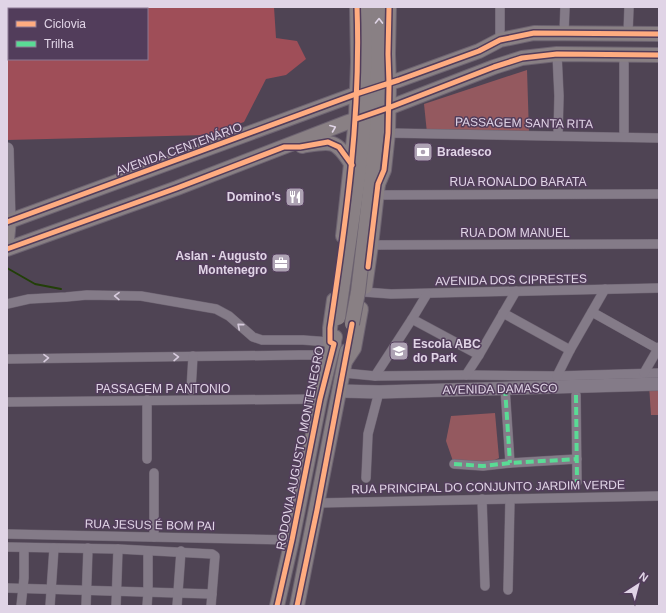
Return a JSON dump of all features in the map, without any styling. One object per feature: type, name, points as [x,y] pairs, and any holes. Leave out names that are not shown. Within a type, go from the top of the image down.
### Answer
[{"type":"main road","name":"RODOVIA AUGUSTO MONTENEGRO","points":[[277,606],[292,540],[320,399],[330,360],[332,343],[330,328],[343,242],[356,119],[358,69],[357,7]]},
{"type":"main road","points":[[332,343],[338,318],[366,130],[365,7]]},
{"type":"main road","points":[[297,606],[345,366],[358,292],[377,132],[379,7]]},
{"type":"main road","points":[[377,190],[384,170],[388,133],[389,7]]},
{"type":"main road","name":"AVENIDA CENTENÁRIO","points":[[8,222],[356,94],[389,84],[479,51],[500,40],[534,33],[659,34]]},
{"type":"main road","points":[[335,102],[358,69],[366,77],[376,77],[384,70],[388,54]]},
{"type":"main road","points":[[7,249],[177,188],[356,119],[522,58],[556,54],[659,55]]},
{"type":"main road","points":[[345,366],[354,348],[371,245],[384,130],[377,122],[366,122],[363,125],[360,130],[352,160]]},
{"type":"main road","points":[[284,147],[328,142],[339,147],[352,160]]},
{"type":"main road","points":[[7,240],[8,222]]},
{"type":"street","points":[[500,7],[500,40]]},
{"type":"street","points":[[564,33],[565,7]]},
{"type":"street","points":[[628,34],[629,7]]},
{"type":"street","points":[[556,54],[559,96],[558,135]]},
{"type":"street","points":[[624,54],[624,137]]},
{"type":"street","name":"PASSAGEM SANTA RITA","points":[[388,133],[659,138]]},
{"type":"street","points":[[7,150],[8,222]]},
{"type":"street","name":"RUA RONALDO BARATA","points":[[377,190],[659,194]]},
{"type":"street","name":"RUA DOM MANUEL","points":[[371,245],[659,244]]},
{"type":"street","name":"AVENIDA DOS CIPRESTES","points":[[364,292],[427,294],[659,288]]},
{"type":"street","points":[[557,376],[570,350],[605,290]]},
{"type":"street","points":[[466,375],[516,292]]},
{"type":"street","points":[[376,376],[427,294]]},
{"type":"street","points":[[7,304],[29,299],[87,295],[141,296],[216,309],[229,316],[253,337],[262,340],[316,341],[332,343]]},
{"type":"street","points":[[592,312],[659,348],[644,373]]},
{"type":"street","points":[[503,313],[570,350]]},
{"type":"street","points":[[412,319],[479,355]]},
{"type":"street","points":[[260,356],[262,340]]},
{"type":"street","points":[[315,355],[316,341]]},
{"type":"street","points":[[7,359],[315,355],[330,360]]},
{"type":"street","points":[[191,390],[193,356]]},
{"type":"street","name":"AVENIDA DAMASCO","points":[[345,366],[376,376],[557,376],[659,373]]},
{"type":"street","name":"AVENIDA DAMASCO","points":[[340,391],[379,392],[505,388],[571,388],[659,384]]},
{"type":"street","points":[[505,388],[510,463]]},
{"type":"street","points":[[366,478],[368,434],[379,392]]},
{"type":"street","points":[[576,395],[577,482]]},
{"type":"street","name":"PASSAGEM P ANTONIO","points":[[7,402],[320,399]]},
{"type":"street","points":[[147,459],[148,400]]},
{"type":"street","points":[[454,464],[483,466],[577,459]]},
{"type":"street","points":[[154,473],[154,537]]},
{"type":"street","name":"RUA PRINCIPAL DO CONJUNTO JARDIM VERDE","points":[[318,503],[659,496]]},
{"type":"street","points":[[482,499],[484,586]]},
{"type":"street","points":[[508,590],[510,499]]},
{"type":"street","name":"RUA JESUS É BOM PAI","points":[[7,534],[292,540]]},
{"type":"street","points":[[7,547],[181,551],[212,554],[215,556],[211,606]]},
{"type":"street","points":[[21,606],[24,548]]},
{"type":"street","points":[[50,606],[54,548]]},
{"type":"street","points":[[86,606],[88,548]]},
{"type":"street","points":[[116,606],[118,549]]},
{"type":"street","points":[[147,606],[148,551]]},
{"type":"street","points":[[177,606],[181,551]]},
{"type":"street","points":[[7,588],[51,588],[212,594]]},
{"type":"shaded area","points":[[274,7],[276,38],[297,41],[306,59],[286,75],[266,79],[244,122],[207,135],[7,140],[7,10],[8,60],[148,60],[148,8],[78,8]]},
{"type":"shaded area","points":[[527,70],[529,134],[427,133],[424,104]]},
{"type":"shaded area","points":[[649,385],[659,387],[659,415],[651,415]]},
{"type":"shaded area","points":[[495,413],[499,458],[483,466],[454,464],[446,441],[451,416]]},
{"type":"waterway","points":[[7,268],[35,284],[61,289]]},
{"type":"marked path","points":[[505,388],[510,463]]},
{"type":"marked path","points":[[576,395],[577,482]]},
{"type":"marked path","points":[[454,464],[483,466],[577,459]]},
{"type":"cycle path","points":[[277,606],[292,540],[320,399],[334,344],[330,342],[330,328],[347,208],[357,88],[357,7]]},
{"type":"cycle path","points":[[368,267],[378,184],[384,170],[388,133],[389,7]]},
{"type":"cycle path","points":[[7,222],[356,94],[479,51],[500,40],[534,33],[659,34]]},
{"type":"cycle path","points":[[356,119],[494,67],[522,58],[557,54],[659,55]]},
{"type":"cycle path","points":[[7,249],[177,188],[284,147],[300,147],[328,142],[339,147],[352,165]]},
{"type":"cycle path","points":[[297,606],[317,510],[352,324]]},
{"type":"place","name":"Bradesco","points":[[423,152]]},
{"type":"place","name":"Domino's","points":[[295,197]]},
{"type":"place","name":"Aslan - Augusto Montenegro","points":[[281,263]]},
{"type":"place","name":"Escola ABC do Park","points":[[399,351]]}]
